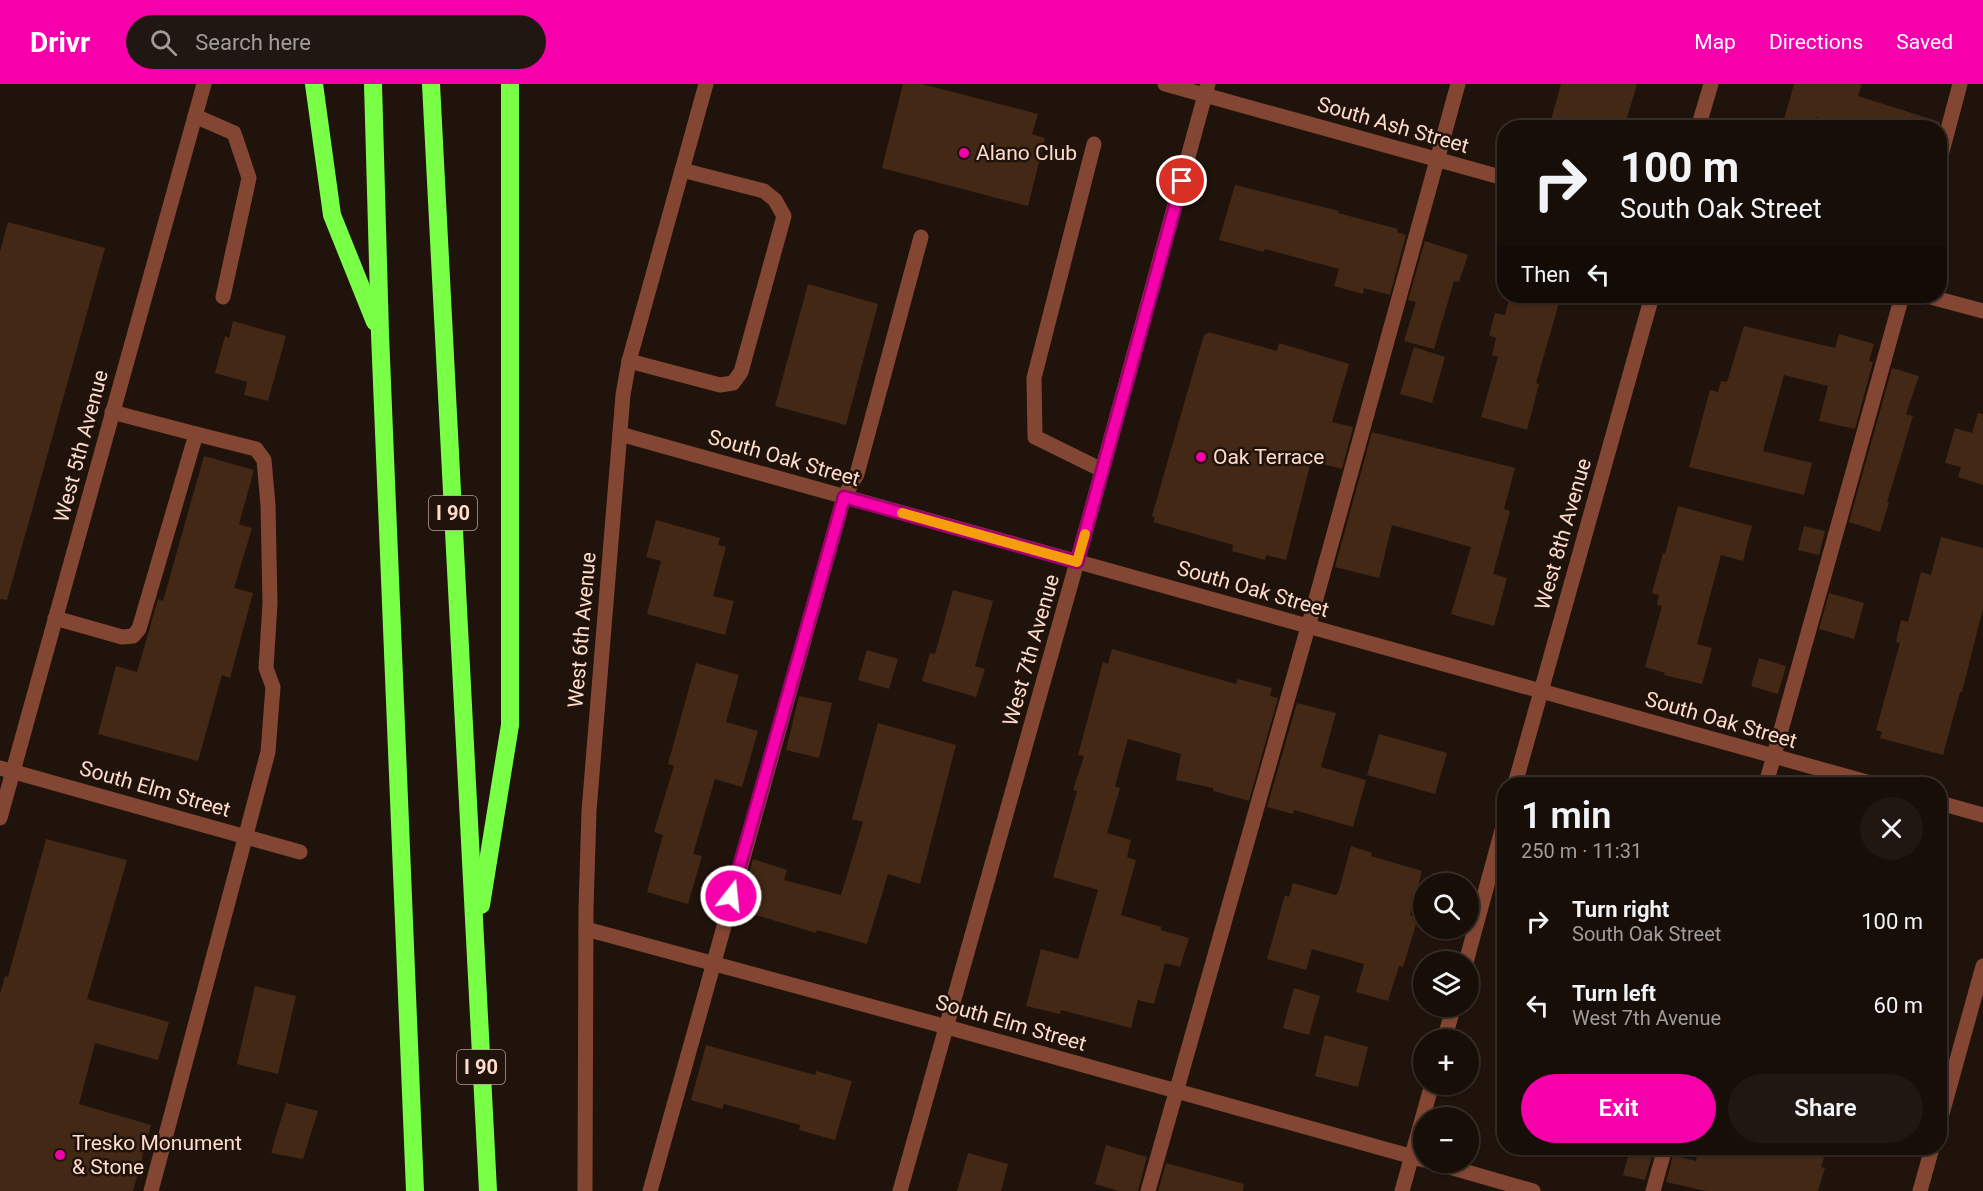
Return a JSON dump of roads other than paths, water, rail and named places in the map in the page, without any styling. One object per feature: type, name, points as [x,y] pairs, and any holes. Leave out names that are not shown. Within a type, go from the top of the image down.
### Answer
[{"type":"highway","points":[[315,84],[332,215],[380,334]]},
{"type":"highway","points":[[373,84],[380,334],[415,1191]]},
{"type":"highway","name":"I 90","points":[[431,84],[488,1191]]},
{"type":"highway","points":[[474,943],[510,725],[510,84]]},
{"type":"street","name":"West 5th Avenue","points":[[0,819],[7,770],[55,618],[204,84]]},
{"type":"street","name":"West 6th Avenue","points":[[585,1191],[589,811],[625,382],[706,84]]},
{"type":"street","name":"South Ash Street","points":[[1165,84],[1207,90],[1497,176]]},
{"type":"street","points":[[1148,1191],[1458,84]]},
{"type":"street","points":[[1700,120],[1710,84]]},
{"type":"street","points":[[1947,133],[1960,84]]},
{"type":"street","name":"West 7th Avenue","points":[[900,1191],[1207,90]]},
{"type":"street","points":[[195,116],[234,133],[249,178],[223,297]]},
{"type":"street","points":[[1094,144],[1034,378],[1035,437],[1102,470]]},
{"type":"street","points":[[630,361],[720,385],[733,382],[741,372],[784,216],[775,200],[764,191],[682,170]]},
{"type":"street","points":[[650,1191],[844,497],[857,474],[921,237]]},
{"type":"street","points":[[1947,301],[1983,311]]},
{"type":"street","name":"West 8th Avenue","points":[[1517,777],[1650,303]]},
{"type":"street","points":[[1768,777],[1900,303]]},
{"type":"street","points":[[112,412],[256,449],[264,460],[268,505],[270,603],[266,668],[273,687],[268,752],[151,1191]]},
{"type":"street","points":[[55,618],[122,637],[133,636],[139,629],[196,434]]},
{"type":"street","name":"South Oak Street","points":[[620,434],[1848,777]]},
{"type":"street","name":"South Elm Street","points":[[7,770],[300,852]]},
{"type":"street","points":[[1947,804],[1983,814]]},
{"type":"street","points":[[1469,951],[1497,849]]},
{"type":"street","name":"South Elm Street","points":[[586,929],[1413,1157]]},
{"type":"street","points":[[1947,1096],[1983,966]]},
{"type":"street","points":[[1653,1191],[1663,1155]]},
{"type":"street","points":[[1920,1191],[1930,1155]]},
{"type":"street","points":[[1402,1191],[1413,1168]]},
{"type":"street","points":[[1470,1173],[1533,1191]]},
{"type":"place","name":"Alano Club","points":[[964,153]]},
{"type":"place","name":"Oak Terrace","points":[[1201,457]]},
{"type":"place","name":"Tresko Monument & Stone","points":[[60,1155]]}]
